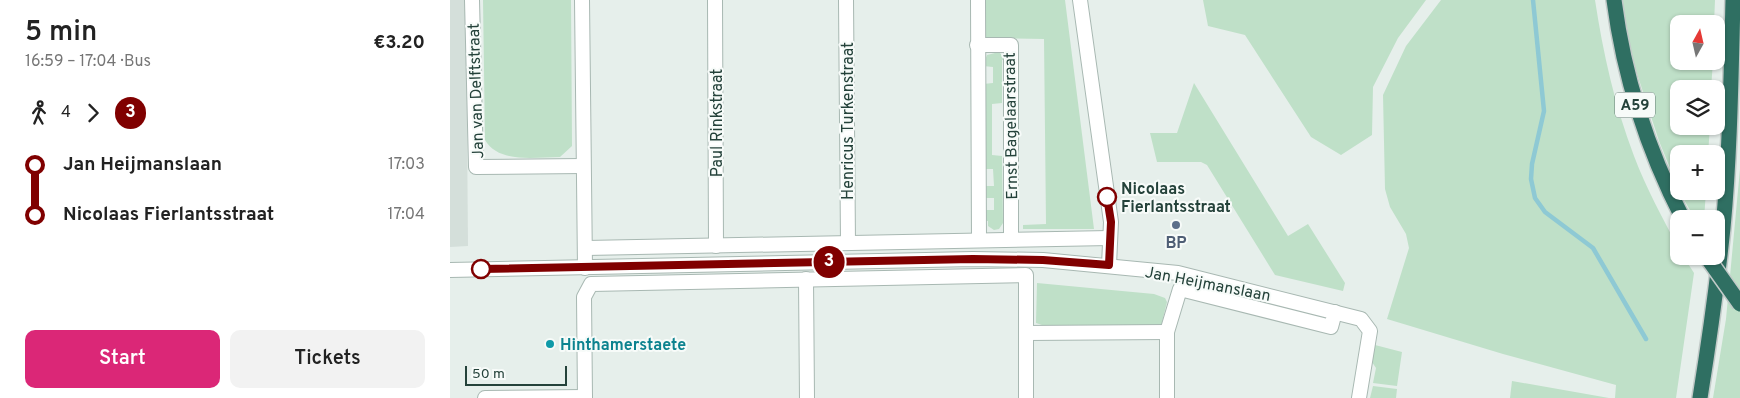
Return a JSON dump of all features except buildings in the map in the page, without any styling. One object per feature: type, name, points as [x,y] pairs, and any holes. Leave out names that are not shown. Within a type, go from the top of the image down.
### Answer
[{"type":"highway","name":"A59","points":[[1614,0],[1621,47],[1634,100],[1650,148],[1679,210]]},
{"type":"highway","points":[[1700,398],[1713,317],[1723,227],[1733,0]]},
{"type":"highway","points":[[1712,265],[1740,304]]},
{"type":"street","name":"Jan van Delftstraat","points":[[472,0],[476,167],[583,166]]},
{"type":"street","points":[[582,0],[585,268]]},
{"type":"street","name":"Paul Rinkstraat","points":[[715,0],[716,246]]},
{"type":"street","name":"Henricus Turkenstraat","points":[[846,0],[848,243]]},
{"type":"street","name":"Ernst Bagelaarstraat","points":[[978,0],[980,239]]},
{"type":"street","points":[[1080,0],[1111,222],[1109,265]]},
{"type":"street","name":"Ernst Bagelaarstraat","points":[[977,45],[1011,45],[1011,239]]},
{"type":"street","points":[[586,248],[1110,238]]},
{"type":"street","name":"Jan Heijmanslaan","points":[[450,270],[973,259],[1043,260],[1178,273],[1361,319],[1370,331],[1359,398]]},
{"type":"street","points":[[485,398],[585,398],[584,297],[591,284],[1026,275],[1026,398]]},
{"type":"street","points":[[806,279],[807,398]]},
{"type":"street","name":"Jan Heijmanslaan","points":[[1167,332],[1180,289],[1331,327],[1335,312]]},
{"type":"street","points":[[1026,333],[1167,332],[1168,398]]},
{"type":"shaded area","points":[[450,0],[466,0],[468,246],[450,247]]},
{"type":"green space","points":[[483,0],[571,0],[572,146],[560,157],[519,158],[509,156],[491,148],[485,140]]},
{"type":"green space","points":[[979,0],[1065,0],[1094,229],[1023,229],[1023,225],[1046,224],[1044,39],[979,38]]},
{"type":"green space","points":[[1203,0],[1426,0],[1398,38],[1373,87],[1372,135],[1341,155],[1311,137],[1245,35],[1208,26]]},
{"type":"green space","points":[[1441,0],[1595,0],[1610,79],[1621,118],[1649,192],[1670,232],[1670,265],[1689,265],[1694,273],[1676,398],[1615,398],[1616,385],[1503,354],[1387,319],[1409,248],[1406,234],[1390,207],[1385,189],[1383,95],[1406,46]]},
{"type":"green space","points":[[1622,0],[1715,0],[1714,15],[1670,15],[1670,70],[1712,70],[1712,80],[1670,80],[1670,135],[1709,135],[1709,145],[1670,145],[1670,168],[1659,141],[1628,46]]},
{"type":"green space","points":[[999,52],[1006,59],[1002,60],[1002,103],[992,104],[992,155],[1002,156],[1003,223],[999,229],[994,230],[988,226],[988,221],[984,221],[984,210],[994,210],[994,198],[984,198],[984,186],[994,186],[993,169],[984,169],[983,84],[993,83],[993,67],[983,66],[987,55]]},
{"type":"green space","points":[[1194,83],[1288,236],[1308,224],[1345,283],[1343,291],[1275,275],[1207,165],[1201,162],[1157,162],[1150,133],[1177,133]]},
{"type":"green space","points":[[1740,169],[1740,398],[1713,398],[1726,319]]},
{"type":"green space","points":[[1684,200],[1705,200],[1705,210],[1690,210]]},
{"type":"green space","points":[[1037,283],[1154,294],[1165,298],[1167,302],[1161,326],[1048,327],[1036,323]]},
{"type":"green space","points":[[1375,345],[1402,352],[1397,386],[1373,383],[1376,368],[1372,362]]},
{"type":"green space","points":[[1512,381],[1609,398],[1510,398]]},
{"type":"green space","points":[[1373,386],[1397,389],[1396,398],[1370,398]]},
{"type":"waterway","points":[[1533,0],[1544,111],[1532,164],[1531,179],[1535,198],[1545,212],[1593,248],[1646,339]]},
{"type":"bus line","name":"3","points":[[481,269],[607,268],[973,259],[1043,260],[1109,265],[1111,222],[1107,197]]},
{"type":"place","name":"Nicolaas Fierlantsstraat","points":[[1107,197]]},
{"type":"place","name":"BP","points":[[1176,225]]},
{"type":"place","name":"Hinthamerstaete","points":[[550,344]]}]
